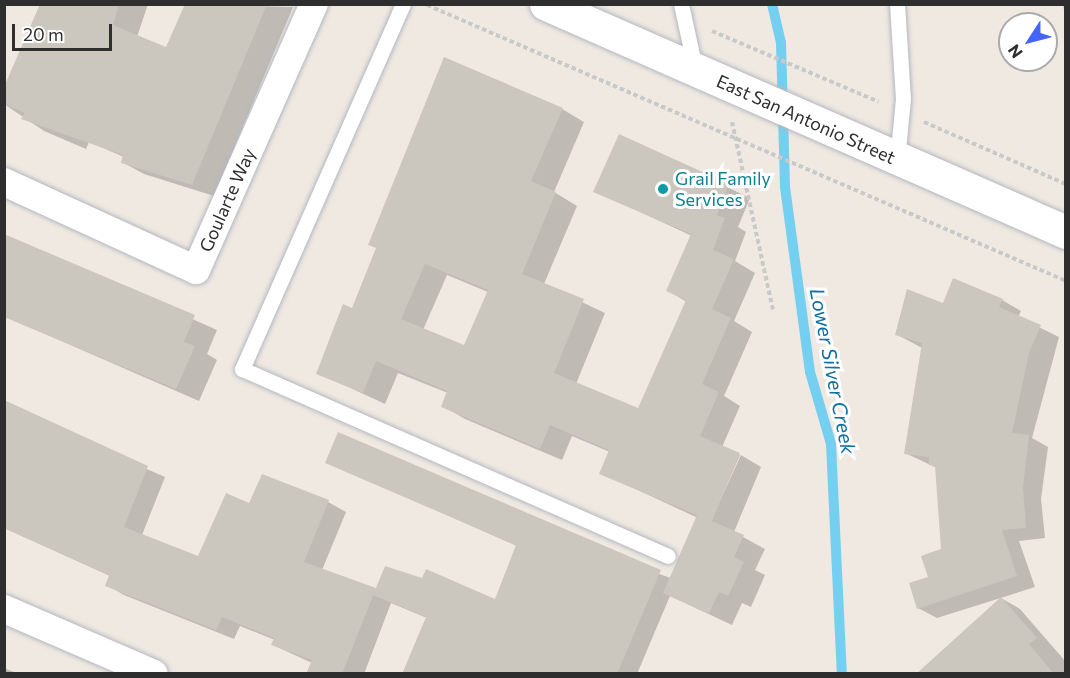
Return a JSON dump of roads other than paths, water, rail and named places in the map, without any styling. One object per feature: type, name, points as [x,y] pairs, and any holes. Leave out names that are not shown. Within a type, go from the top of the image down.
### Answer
[{"type":"main road","name":"East San Antonio Street","points":[[546,4],[1065,232]]},
{"type":"street","name":"Goularte Way","points":[[4,182],[196,270],[314,4]]},
{"type":"street","points":[[4,609],[154,674]]},
{"type":"lane","points":[[404,4],[242,369],[668,556]]},
{"type":"lane","points":[[681,4],[695,68]]},
{"type":"lane","points":[[897,4],[903,99],[897,160]]},
{"type":"waterway","name":"Lower Silver Creek","points":[[772,4],[781,43],[785,187],[810,372],[831,444],[842,674]]},
{"type":"place","name":"Grail Family Services","points":[[663,189]]}]
